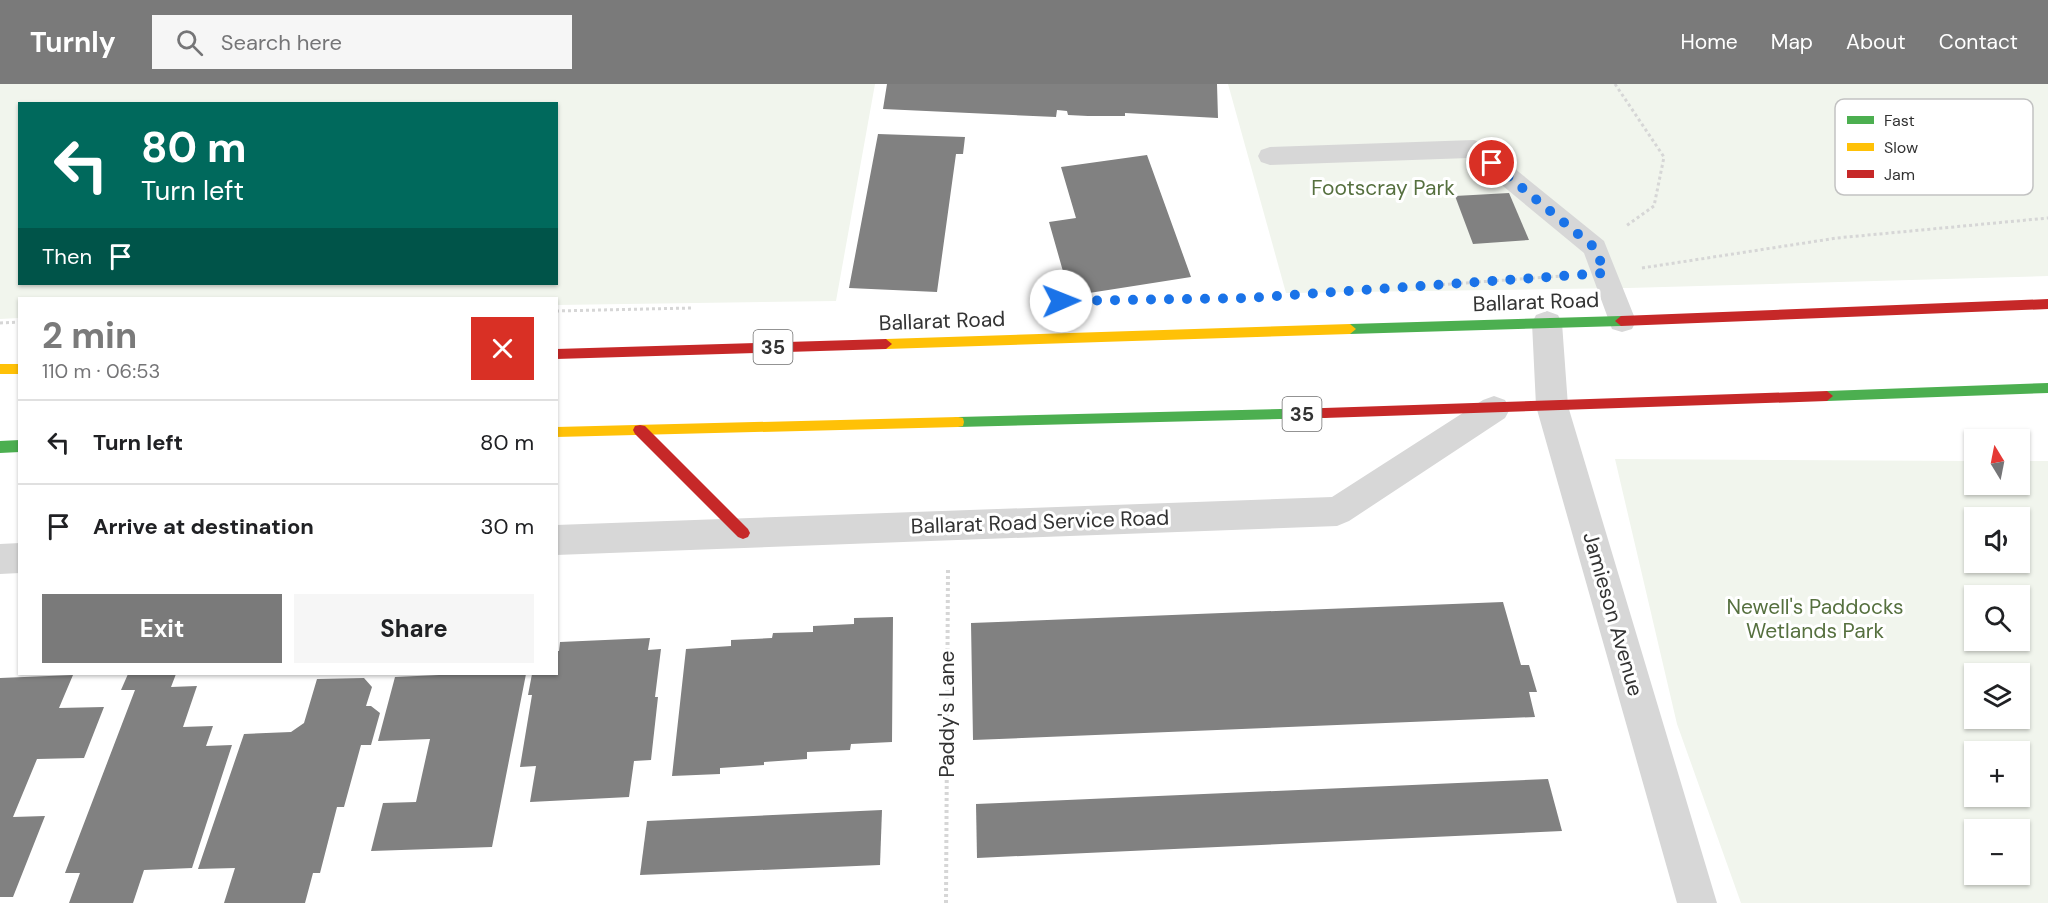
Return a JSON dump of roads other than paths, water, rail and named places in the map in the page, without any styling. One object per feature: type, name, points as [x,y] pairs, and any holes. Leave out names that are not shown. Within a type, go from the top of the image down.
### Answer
[{"type":"highway","name":"Ballarat Road","points":[[558,354],[1622,321],[2048,304]]},
{"type":"highway","points":[[0,369],[18,369]]},
{"type":"highway","name":"35","points":[[558,432],[1494,409],[2048,388]]},
{"type":"highway","points":[[640,430],[743,533]]},
{"type":"highway","points":[[0,447],[18,446]]},
{"type":"street","name":"Jamieson Avenue","points":[[1547,323],[1552,406],[1697,903]]},
{"type":"street","name":"Ballarat Road Service Road","points":[[558,540],[1337,511],[1494,409]]},
{"type":"street","points":[[0,559],[18,558]]},
{"type":"lane","points":[[1270,156],[1474,149],[1595,248],[1622,321]]},
{"type":"park label","name":"Footscray Park","points":[[1383,188]]},
{"type":"park label","name":"Newell's Paddocks Wetlands Park","points":[[1815,619]]}]
